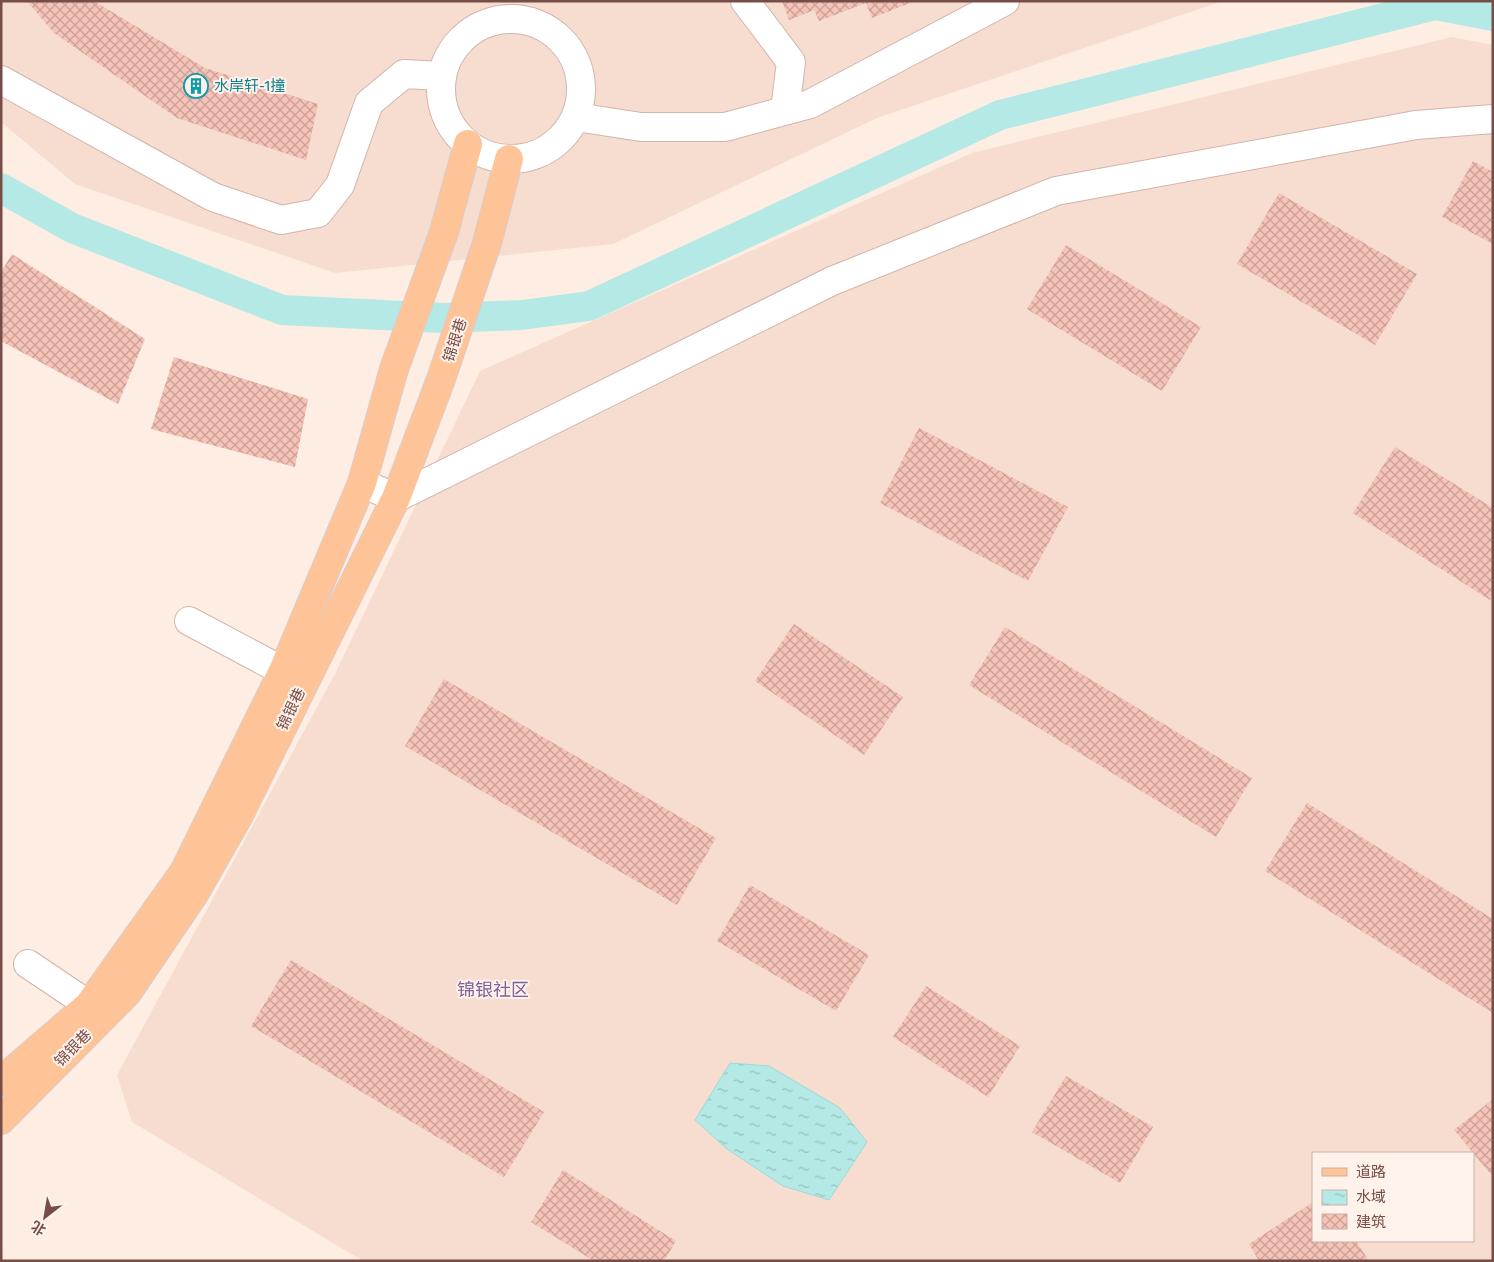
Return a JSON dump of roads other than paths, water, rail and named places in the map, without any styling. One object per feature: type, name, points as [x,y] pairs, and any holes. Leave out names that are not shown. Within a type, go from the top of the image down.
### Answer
[{"type":"main road","name":"锦银巷","points":[[1,1120],[127,992],[199,885],[238,817],[293,677],[362,483],[394,369],[444,232],[468,144]]},
{"type":"main road","name":"锦银巷","points":[[1,1081],[89,1005],[184,872],[396,498],[442,380],[486,243],[509,159]]},
{"type":"street","points":[[746,1],[791,62],[785,110]]},
{"type":"street","points":[[576,117],[641,128],[725,127],[810,104],[1005,1]]},
{"type":"street","points":[[519,10],[557,36],[572,53],[580,73],[582,96],[576,117],[560,140],[545,151],[526,158],[509,159],[488,155],[468,144],[459,136],[444,110],[441,94],[442,76],[449,57],[461,40],[476,28],[519,10]]},
{"type":"street","points":[[1,80],[213,197],[281,220],[318,213],[340,185],[369,102],[404,74],[442,76]]},
{"type":"street","points":[[362,483],[396,498],[832,281],[1056,191],[1416,126],[1493,119]]},
{"type":"street","points":[[189,621],[293,677]]},
{"type":"street","points":[[28,964],[89,1005],[127,992]]},
{"type":"water","points":[[730,1063],[769,1066],[840,1108],[867,1142],[829,1200],[783,1186],[727,1149],[695,1120]]},
{"type":"waterway","points":[[1,188],[72,228],[282,310],[443,318],[522,315],[589,306],[1000,115],[1435,5],[1493,16]]},
{"type":"place","name":"水岸轩-1撞","points":[[196,86]]},
{"type":"district","name":"锦银社区","points":[[493,990]]}]
